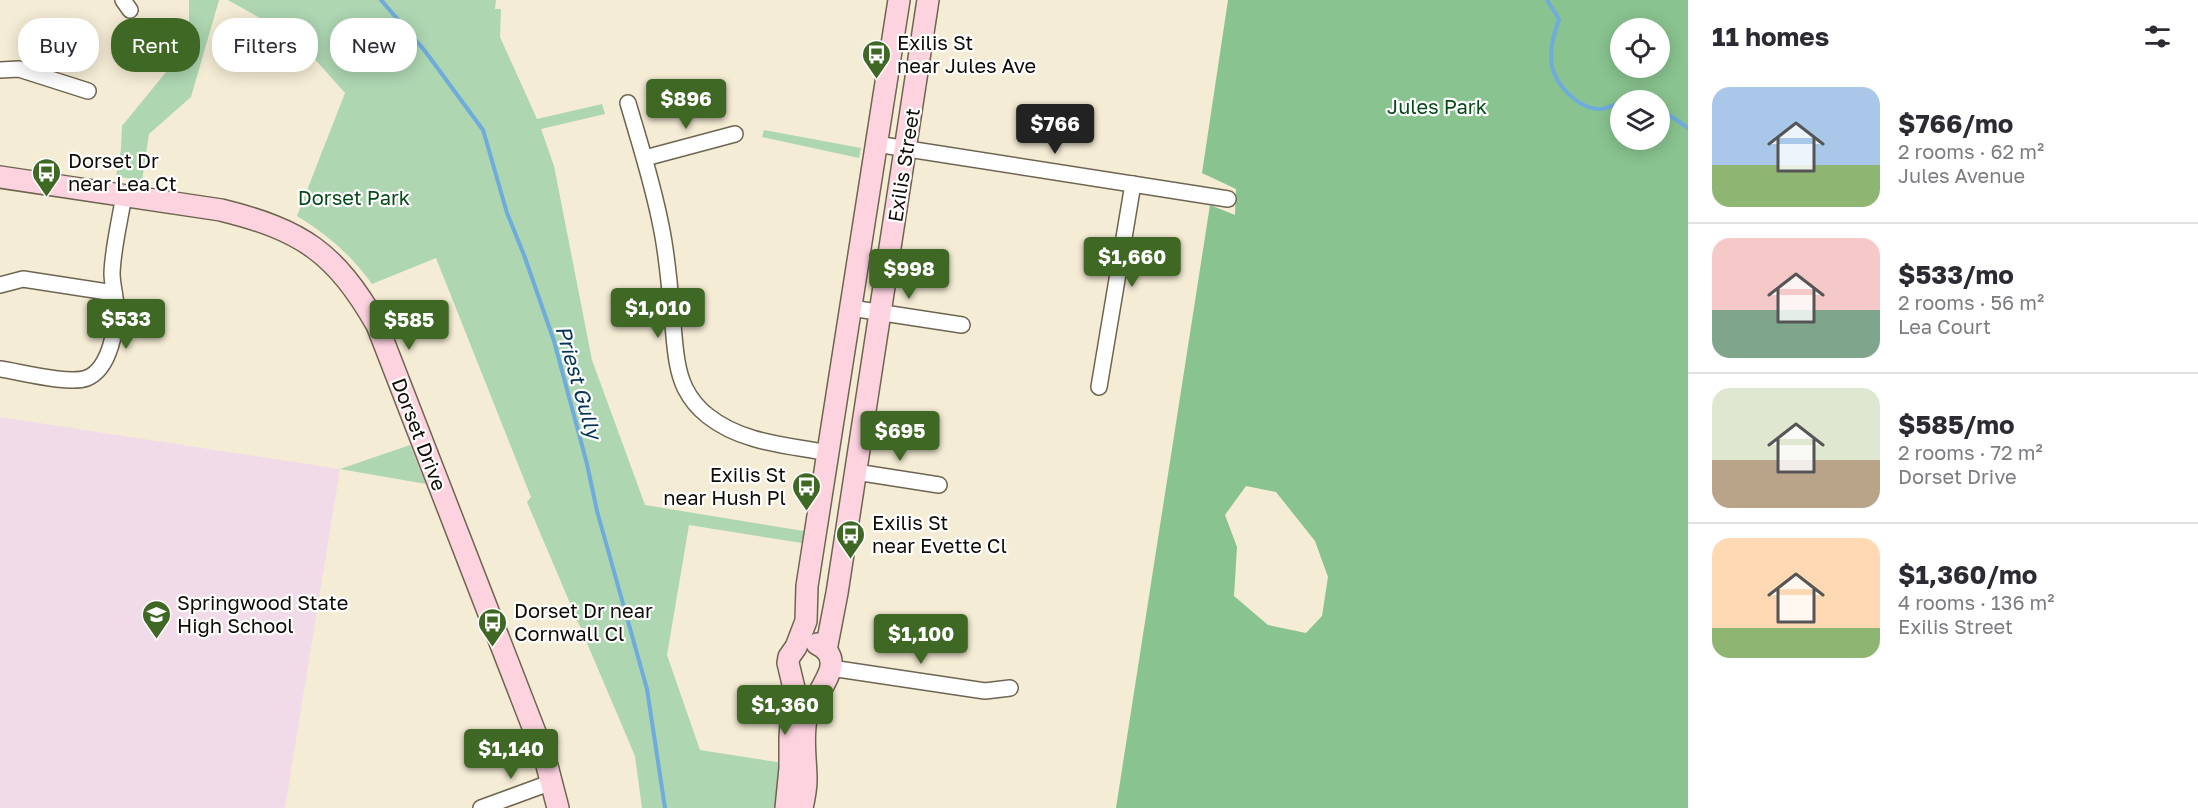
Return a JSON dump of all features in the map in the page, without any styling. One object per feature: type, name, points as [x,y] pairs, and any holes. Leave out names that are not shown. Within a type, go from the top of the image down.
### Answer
[{"type":"street","name":"Exilis Street","points":[[786,808],[790,768],[789,737],[794,709],[794,688],[788,663],[806,621],[807,586],[899,0]]},
{"type":"street","name":"Exilis Street","points":[[802,808],[806,783],[804,746],[806,722],[827,666],[928,0]]},
{"type":"street","points":[[0,70],[19,69],[88,91]]},
{"type":"street","points":[[628,103],[645,158],[666,249],[675,349],[679,370],[686,388],[708,416],[737,434],[828,453]]},
{"type":"street","points":[[645,158],[735,134]]},
{"type":"street","points":[[876,144],[1228,199]]},
{"type":"street","name":"Dorset Drive","points":[[0,177],[221,210],[252,218],[278,227],[313,246],[339,269],[359,294],[378,325],[545,758],[558,808]]},
{"type":"street","points":[[1100,387],[1133,184]]},
{"type":"street","points":[[0,369],[73,381],[96,373],[105,362],[110,351],[116,307],[112,273],[124,195]]},
{"type":"street","points":[[0,285],[23,279],[114,293]]},
{"type":"street","points":[[851,308],[962,325]]},
{"type":"street","points":[[856,472],[939,485]]},
{"type":"street","points":[[796,647],[809,642],[821,646],[827,666]]},
{"type":"street","points":[[791,675],[802,685],[810,686],[827,666]]},
{"type":"street","points":[[827,666],[985,692],[1010,688]]},
{"type":"street","points":[[481,808],[552,782]]},
{"type":"shaded area","name":"Springwood State High School","points":[[0,417],[340,469],[285,808],[0,808]]},
{"type":"green space","points":[[189,0],[219,0],[200,66],[200,18],[189,18]]},
{"type":"green space","name":"Dorset Park","points":[[228,0],[496,0],[495,9],[501,9],[500,37],[537,119],[602,104],[605,114],[541,129],[554,166],[592,360],[645,505],[804,531],[802,543],[689,525],[667,655],[700,750],[783,763],[781,808],[642,808],[635,756],[527,502],[531,497],[436,258],[372,284],[338,246],[297,216],[345,93],[318,63],[318,18],[260,18]]},
{"type":"green space","name":"Jules Park","points":[[1228,0],[1688,0],[1688,808],[1116,808],[1210,205],[1235,215],[1236,189],[1202,173]],"holes":[[[1246,486],[1276,492],[1315,541],[1328,577],[1322,616],[1306,633],[1268,625],[1234,596],[1237,547],[1225,515]]]},
{"type":"green space","points":[[166,72],[198,72],[191,97],[149,134],[142,181],[116,176],[122,126]]},
{"type":"green space","points":[[764,130],[861,148],[859,158],[762,137]]},
{"type":"green space","points":[[410,445],[426,484],[340,469]]},
{"type":"waterway","name":"Priest Gully","points":[[381,0],[425,51],[483,130],[507,213],[554,341],[587,464],[597,511],[647,689],[665,808]]},
{"type":"waterway","points":[[1547,0],[1559,19],[1551,54],[1552,66],[1558,80],[1568,94],[1582,104],[1597,109],[1610,107]]},
{"type":"waterway","points":[[1670,116],[1688,128]]},
{"type":"place","name":"Exilis St near Jules Ave","points":[[876,80]]},
{"type":"place","name":"Dorset Dr near Lea Ct","points":[[47,198]]},
{"type":"place","name":"Exilis St near Hush Pl","points":[[807,512]]},
{"type":"place","name":"Exilis St near Evette Cl","points":[[851,560]]},
{"type":"place","name":"Springwood State High School","points":[[156,640]]},
{"type":"place","name":"Dorset Dr near Cornwall Cl","points":[[493,648]]}]
